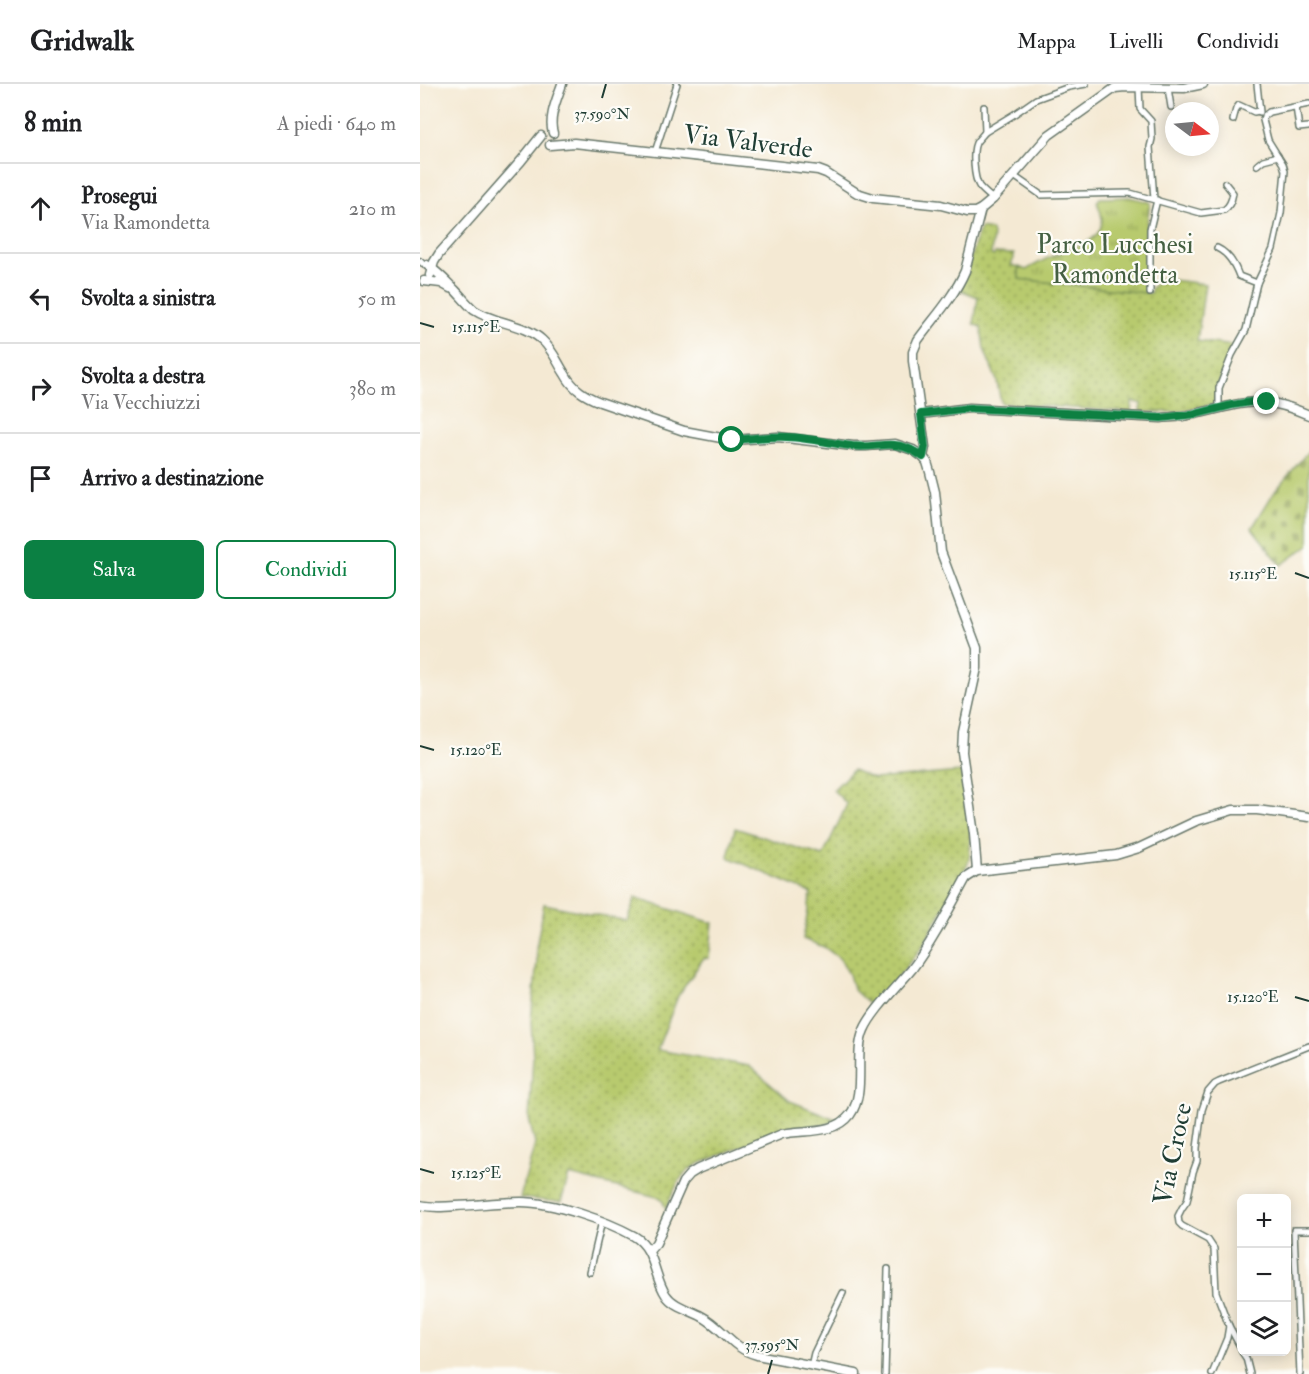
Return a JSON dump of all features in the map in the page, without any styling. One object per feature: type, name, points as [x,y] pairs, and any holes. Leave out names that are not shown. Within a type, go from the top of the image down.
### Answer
[{"type":"street","points":[[424,271],[522,161],[542,135],[562,84]]},
{"type":"street","points":[[655,152],[677,84]]},
{"type":"street","points":[[993,199],[977,183],[974,152],[978,139],[1036,99],[1069,87],[1086,84]]},
{"type":"street","points":[[923,457],[925,447],[913,361],[915,346],[961,280],[981,209],[993,199],[1049,135],[1112,86],[1184,88],[1203,84]]},
{"type":"street","points":[[1257,84],[1259,111],[1264,116]]},
{"type":"street","points":[[1168,86],[1170,102]]},
{"type":"street","points":[[1139,87],[1140,109],[1151,121],[1150,147],[1156,200],[1150,229],[1150,293]]},
{"type":"street","points":[[1219,408],[1219,388],[1230,360],[1246,330],[1257,283],[1273,249],[1278,223],[1285,171],[1268,140],[1264,116],[1269,112],[1309,104]]},
{"type":"street","points":[[549,145],[554,141],[551,124],[555,105]]},
{"type":"street","points":[[1233,120],[1239,105],[1254,112],[1259,111]]},
{"type":"street","points":[[984,106],[985,132]]},
{"type":"street","points":[[1296,107],[1299,128],[1308,127]]},
{"type":"street","points":[[542,135],[548,131],[574,143]]},
{"type":"street","points":[[542,135],[543,143],[549,145]]},
{"type":"street","points":[[522,161],[538,149],[549,145],[574,143]]},
{"type":"street","name":"Via Valverde","points":[[574,143],[818,170],[857,193],[873,198],[941,205],[967,212],[981,209]]},
{"type":"street","points":[[1257,165],[1263,160],[1278,156]]},
{"type":"street","points":[[1014,176],[1041,195],[1131,193],[1201,213],[1227,208],[1233,193],[1226,183]]},
{"type":"street","points":[[1217,248],[1224,252],[1239,276],[1257,283]]},
{"type":"street","points":[[424,271],[441,284],[456,290]]},
{"type":"street","points":[[424,271],[456,290],[468,305],[485,316],[517,327],[539,338],[553,352],[565,376],[572,384],[587,397],[600,402],[684,431],[732,440],[789,437],[853,446],[895,444],[913,450],[923,457],[927,462],[935,492],[941,552],[977,648],[977,668],[963,732],[962,752],[977,872]]},
{"type":"street","points":[[921,414],[981,408],[1161,418],[1188,416],[1251,402],[1267,402],[1309,415]]},
{"type":"street","points":[[649,1251],[656,1243],[683,1182],[690,1174],[782,1134],[829,1128],[841,1123],[850,1115],[858,1094],[861,1039],[864,1028],[924,951],[966,878],[977,872],[1116,855],[1139,848],[1196,821],[1233,810],[1257,810],[1309,817]]},
{"type":"street","name":"Via Croce","points":[[1237,1341],[1216,1292],[1214,1249],[1208,1240],[1182,1226],[1178,1219],[1179,1212],[1187,1202],[1197,1161],[1202,1110],[1206,1097],[1215,1084],[1309,1046]]},
{"type":"street","points":[[420,1205],[440,1208],[520,1202],[536,1203],[602,1221],[645,1244],[659,1281],[670,1301],[711,1322],[736,1346],[747,1353],[811,1366],[826,1372],[850,1374]]},
{"type":"street","points":[[590,1272],[602,1221]]},
{"type":"street","points":[[1300,1374],[1294,1230],[1309,1230]]},
{"type":"street","points":[[885,1374],[888,1269]]},
{"type":"street","points":[[811,1366],[814,1353],[843,1293]]},
{"type":"street","points":[[1212,1374],[1227,1338],[1229,1326]]},
{"type":"street","name":"Via Croce","points":[[1245,1356],[1250,1374]]},
{"type":"green space","name":"Parco Lucchesi Ramondetta","points":[[1129,197],[1150,203],[1145,237],[1146,293],[1019,279],[1019,267],[1026,270],[1051,256],[1087,242],[1098,233],[1102,218],[1097,202],[1100,198]]},
{"type":"green space","points":[[980,228],[991,230],[993,234],[991,255],[994,256],[995,253],[1014,254],[1011,265],[1019,267],[1019,279],[1146,293],[1151,293],[1151,288],[1156,284],[1156,278],[1205,284],[1197,341],[1234,346],[1219,381],[1214,404],[1174,412],[1140,412],[1141,403],[1132,402],[1131,412],[1001,403],[997,381],[984,349],[981,327],[974,324],[978,297],[960,290]]},
{"type":"green space","points":[[1309,450],[1309,545],[1281,565],[1252,528],[1273,494]]},
{"type":"green space","points":[[853,770],[874,779],[961,772],[970,832],[967,866],[922,947],[873,1008],[853,989],[849,974],[840,959],[824,947],[803,939],[811,893],[728,857],[735,828],[823,856],[847,804],[833,790]]},
{"type":"green space","points":[[635,898],[713,923],[709,958],[703,959],[678,996],[657,1050],[749,1066],[790,1101],[838,1120],[824,1125],[787,1128],[698,1164],[681,1178],[666,1209],[661,1198],[569,1175],[561,1202],[520,1198],[535,1144],[529,1119],[533,1058],[531,1021],[537,961],[536,948],[544,904],[627,921]]},
{"type":"route","points":[[732,440],[789,437],[853,446],[895,444],[913,450],[923,457],[925,447],[921,414],[969,408],[993,408],[1161,418],[1181,417],[1251,402],[1267,402]]}]
